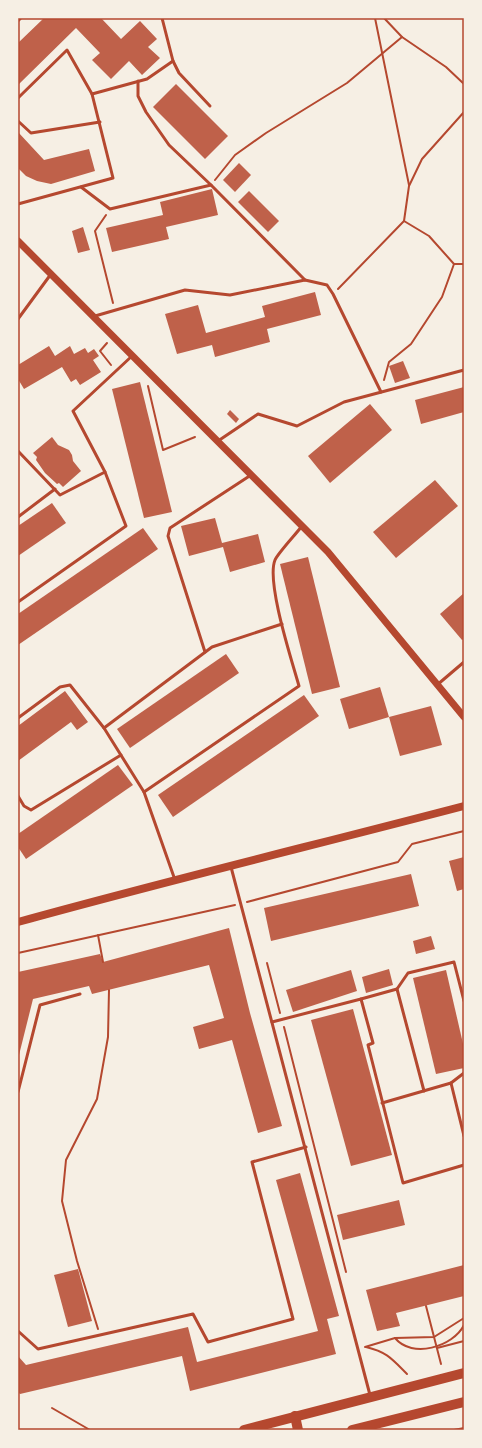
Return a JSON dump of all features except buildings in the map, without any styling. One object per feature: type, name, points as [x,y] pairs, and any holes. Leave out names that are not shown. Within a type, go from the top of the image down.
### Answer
[{"type":"main road","points":[[18,922],[464,806]]},
{"type":"main road","points":[[244,1430],[464,1373]]},
{"type":"main road","points":[[352,1430],[464,1402]]},
{"type":"main road","points":[[295,1416],[298,1430]]},
{"type":"street","points":[[18,241],[328,552],[464,717]]},
{"type":"lane","points":[[162,18],[174,61],[179,73],[210,106]]},
{"type":"lane","points":[[18,98],[67,50],[92,94],[113,178],[18,204]]},
{"type":"lane","points":[[92,94],[147,79],[174,61]]},
{"type":"lane","points":[[138,81],[138,96],[146,112],[169,145],[306,280]]},
{"type":"lane","points":[[18,121],[31,134],[100,122]]},
{"type":"lane","points":[[81,186],[110,209],[211,185]]},
{"type":"lane","points":[[18,319],[51,274]]},
{"type":"lane","points":[[93,316],[185,290],[230,295],[306,280],[327,285],[333,294],[381,392]]},
{"type":"lane","points":[[18,602],[126,526],[105,472],[73,412],[132,356]]},
{"type":"lane","points":[[218,441],[258,414],[297,426],[344,402],[464,370]]},
{"type":"lane","points":[[18,451],[60,495],[105,472]]},
{"type":"lane","points":[[205,652],[168,536],[170,528],[251,475]]},
{"type":"lane","points":[[18,518],[55,489]]},
{"type":"lane","points":[[144,792],[299,686],[282,624],[272,577],[275,560],[302,526]]},
{"type":"lane","points":[[104,728],[212,647],[282,624]]},
{"type":"lane","points":[[437,684],[464,662]]},
{"type":"lane","points":[[18,712],[19,717],[60,687],[70,685],[104,728],[144,792],[175,880]]},
{"type":"lane","points":[[18,796],[24,806],[31,810],[121,755]]},
{"type":"lane","points":[[231,867],[371,1396]]},
{"type":"lane","points":[[272,1022],[397,989],[408,972],[454,962],[464,1001]]},
{"type":"lane","points":[[397,989],[424,1091]]},
{"type":"lane","points":[[18,1092],[40,1005],[80,994]]},
{"type":"lane","points":[[361,999],[373,1043],[368,1045],[403,1183],[464,1165]]},
{"type":"lane","points":[[382,1103],[451,1083],[464,1073]]},
{"type":"lane","points":[[451,1083],[464,1136]]},
{"type":"lane","points":[[18,1331],[38,1349],[193,1314],[208,1342],[293,1319],[252,1162],[306,1147]]},
{"type":"path","points":[[375,18],[409,186]]},
{"type":"path","points":[[389,18],[385,19],[402,37],[446,67],[464,84]]},
{"type":"path","points":[[211,185],[235,155],[266,133],[347,83],[402,37]]},
{"type":"path","points":[[333,294],[404,221],[409,186],[422,159],[464,112]]},
{"type":"path","points":[[110,209],[95,231],[115,310]]},
{"type":"path","points":[[404,221],[429,236],[454,264],[464,264]]},
{"type":"path","points":[[381,392],[389,362],[411,344],[415,338],[442,297],[454,264]]},
{"type":"path","points":[[107,343],[100,351],[116,371]]},
{"type":"path","points":[[148,386],[164,450],[195,437]]},
{"type":"path","points":[[98,935],[103,962]]},
{"type":"path","points":[[267,963],[326,1193]]},
{"type":"path","points":[[99,1335],[77,1261],[62,1201],[66,1160],[97,1099],[108,1037],[109,990]]},
{"type":"path","points":[[426,1306],[441,1364]]},
{"type":"path","points":[[407,1374],[388,1355],[365,1347],[395,1338],[434,1337],[464,1318]]},
{"type":"path","points":[[436,1347],[454,1337],[461,1331],[464,1325]]},
{"type":"path","points":[[395,1338],[399,1343],[414,1349],[436,1347],[464,1341]]},
{"type":"path","points":[[52,1408],[90,1430]]},
{"type":"path","points":[[454,1430],[464,1428]]}]
